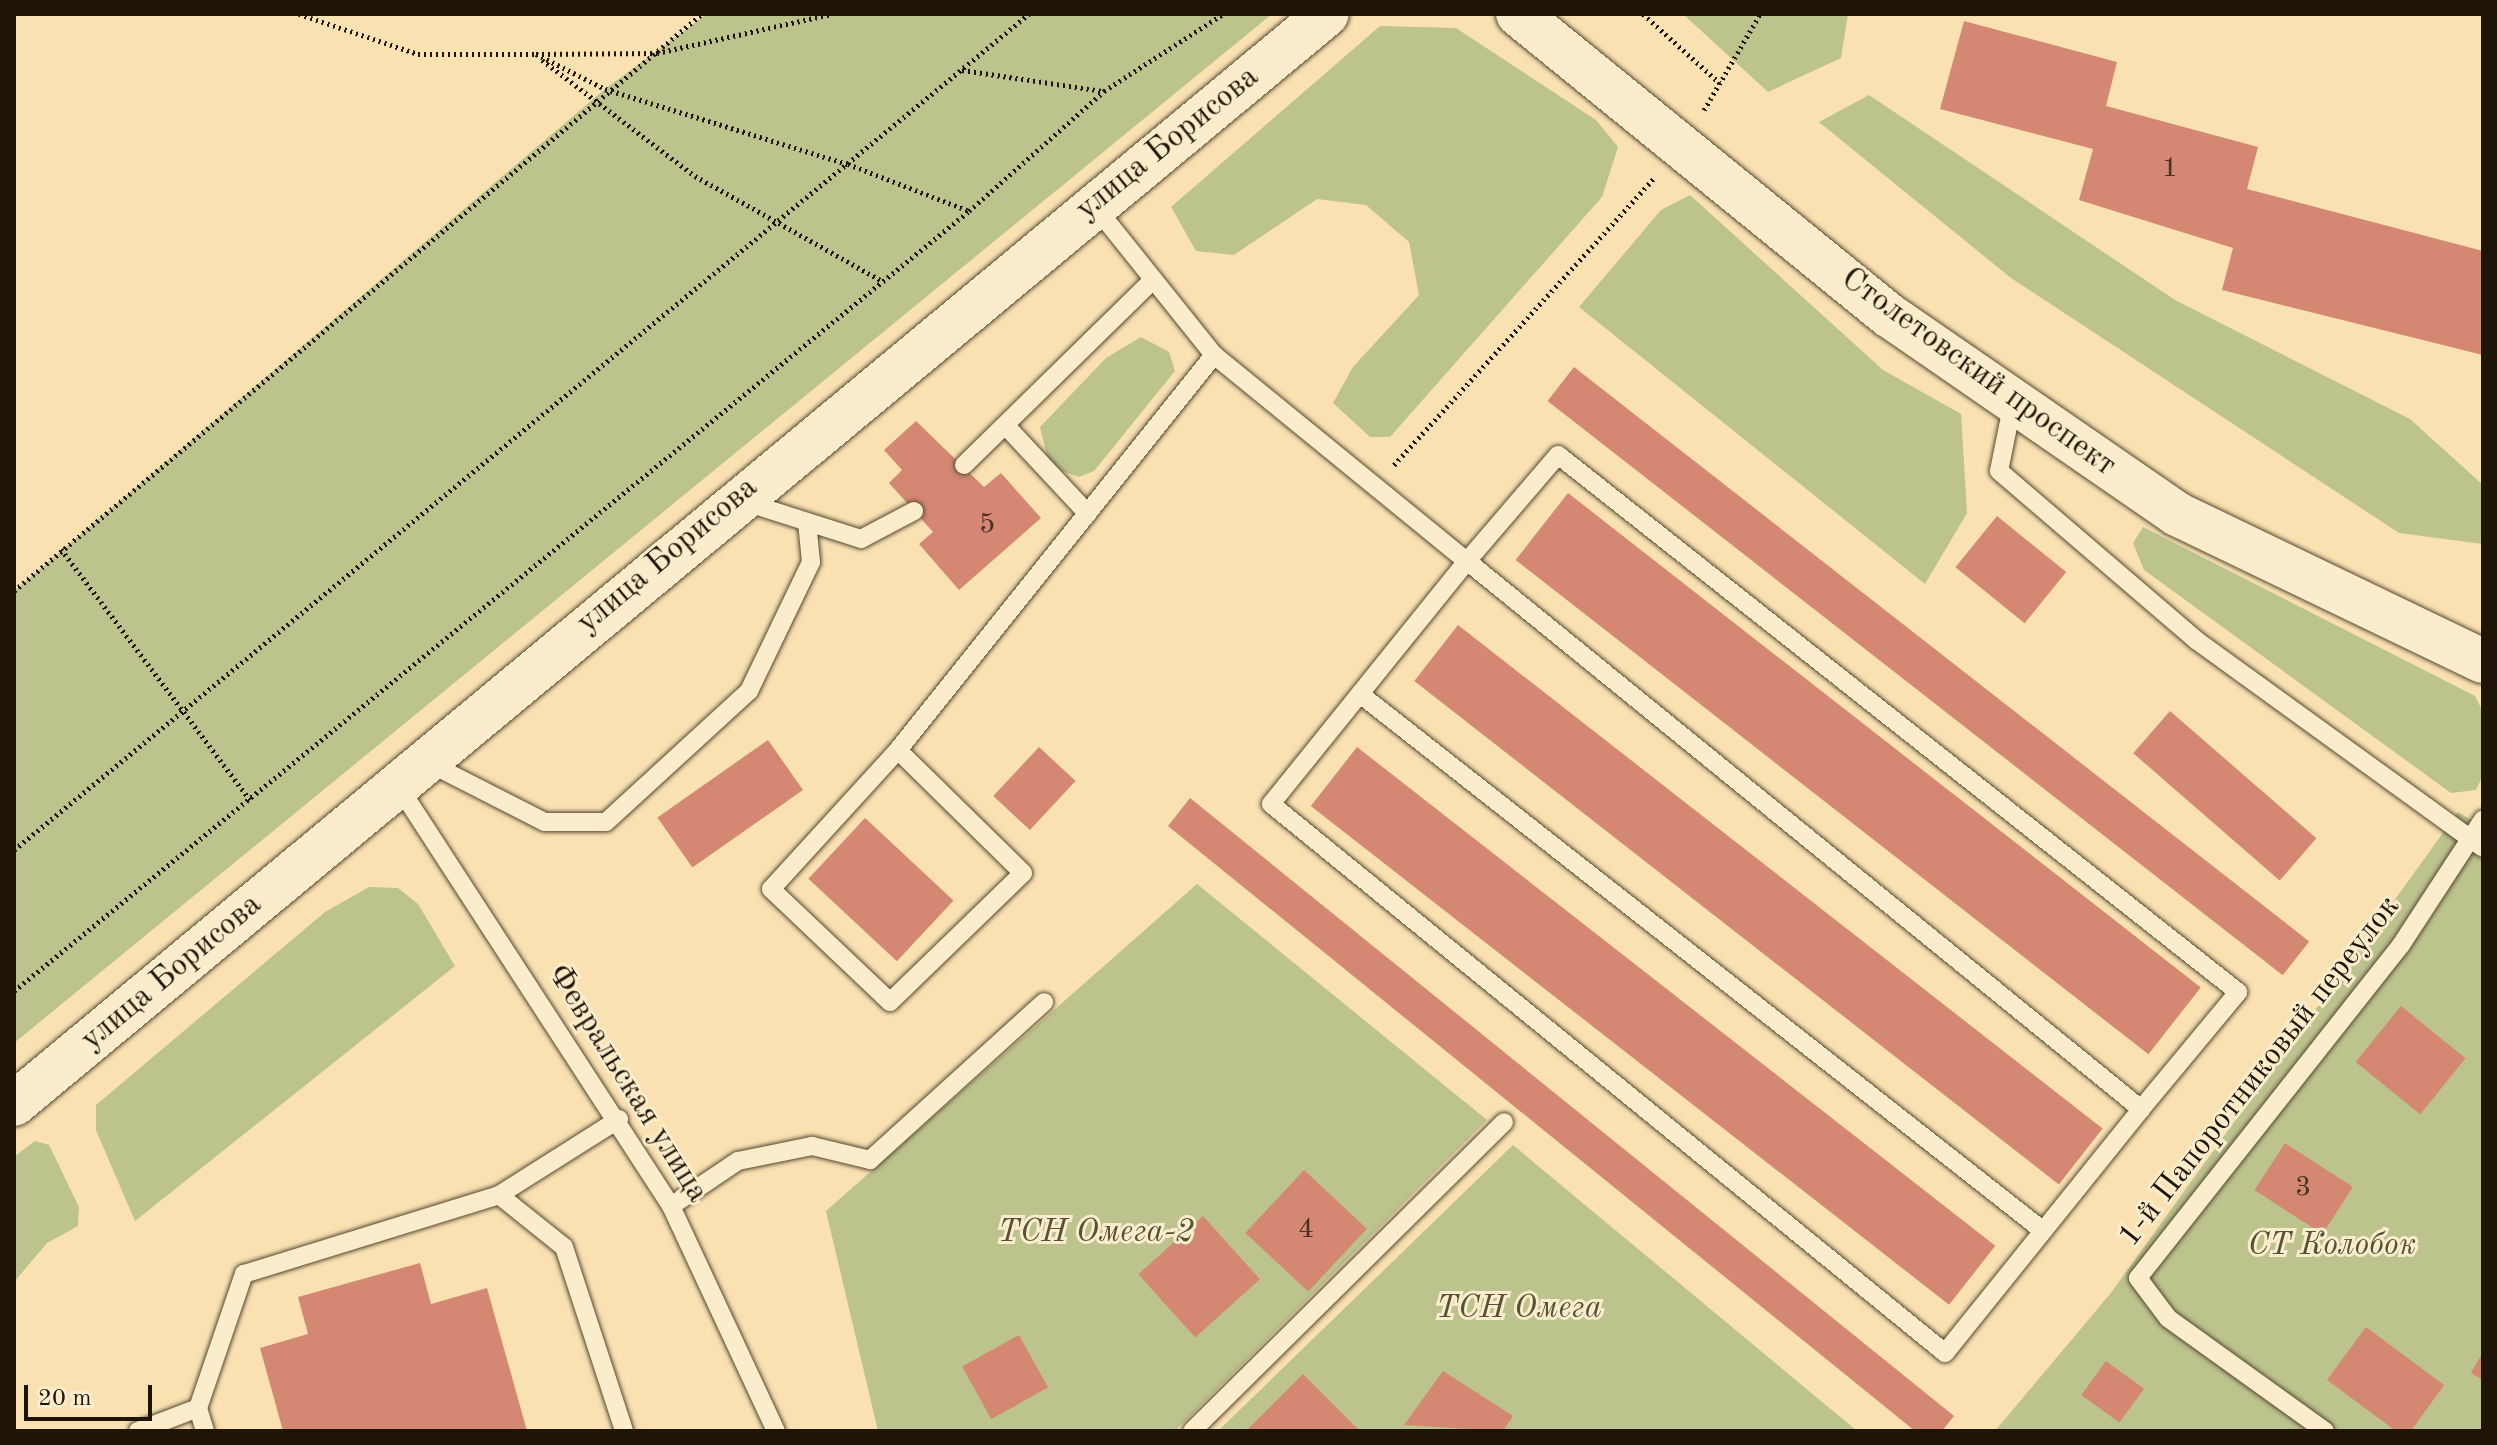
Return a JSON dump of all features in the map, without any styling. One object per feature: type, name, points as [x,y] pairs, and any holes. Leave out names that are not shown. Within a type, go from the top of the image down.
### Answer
[{"type":"main road","name":"улица Борисова","points":[[14,1104],[736,499],[1327,14]]},
{"type":"main road","name":"Столетовский проспект","points":[[1518,14],[1890,316],[2177,514],[2483,661]]},
{"type":"lane","points":[[1094,205],[1214,355],[2141,1109]]},
{"type":"lane","points":[[964,465],[1153,280]]},
{"type":"lane","points":[[898,750],[1023,873],[890,1002],[771,889],[898,750],[1214,355]]},
{"type":"lane","points":[[2013,401],[1999,471],[2196,640],[2476,844]]},
{"type":"lane","points":[[1006,426],[1088,514]]},
{"type":"lane","points":[[1558,455],[2238,992],[1945,1353],[1271,804],[1467,561],[1558,455]]},
{"type":"lane","points":[[736,499],[861,539],[914,511]]},
{"type":"lane","points":[[411,773],[545,822],[606,822],[749,691],[811,562],[807,522]]},
{"type":"lane","points":[[1360,694],[2042,1230]]},
{"type":"lane","name":"Февральская улица","points":[[411,773],[671,1206],[776,1431]]},
{"type":"lane","name":"1-й Папоротниковый переулок","points":[[2325,1431],[2168,1318],[2138,1278],[2401,945],[2476,844],[2483,819]]},
{"type":"lane","points":[[671,1206],[738,1161],[812,1146],[870,1160],[1044,1002]]},
{"type":"lane","points":[[205,1431],[198,1408],[244,1274],[499,1195],[619,1119]]},
{"type":"lane","points":[[1192,1431],[1504,1122]]},
{"type":"lane","points":[[499,1195],[564,1247],[624,1431]]},
{"type":"lane","points":[[138,1431],[198,1408]]},
{"type":"path","points":[[299,14],[418,54],[657,53],[832,14]]},
{"type":"path","points":[[14,591],[605,89],[657,53],[702,14]]},
{"type":"path","points":[[14,850],[1029,14]]},
{"type":"path","points":[[14,991],[969,211],[1104,91],[1223,14]]},
{"type":"path","points":[[1643,14],[1720,83]]},
{"type":"path","points":[[1376,486],[1682,147],[1760,14]]},
{"type":"path","points":[[536,54],[605,89],[848,164],[969,211]]},
{"type":"path","points":[[536,54],[590,102],[776,223],[882,281]]},
{"type":"path","points":[[961,70],[1104,91]]},
{"type":"path","points":[[61,549],[181,714],[250,800]]},
{"type":"green space","points":[[707,14],[1272,14],[14,1043],[14,591],[605,89]]},
{"type":"green space","points":[[1683,14],[1848,14],[1841,58],[1768,92]]},
{"type":"green space","points":[[1380,26],[1456,28],[1596,120],[1618,147],[1602,197],[1390,437],[1370,437],[1333,403],[1353,367],[1419,295],[1409,242],[1366,205],[1317,199],[1234,255],[1196,251],[1171,207]]},
{"type":"green space","points":[[1869,95],[2175,300],[2410,419],[2483,485],[2483,544],[2399,533],[2011,278],[1819,122]]},
{"type":"green space","points":[[1690,195],[1883,370],[1961,414],[1967,513],[1925,584],[1579,307],[1661,210]]},
{"type":"green space","points":[[1141,337],[1169,352],[1175,371],[1094,471],[1079,477],[1061,471],[1047,456],[1040,427],[1106,358]]},
{"type":"green space","points":[[2143,527],[2475,696],[2483,712],[2483,775],[2476,790],[2451,793],[2144,570],[2133,543]]},
{"type":"green space","name":"СТ Колобок","points":[[2458,812],[2483,827],[2483,1431],[1995,1431],[2110,1294]]},
{"type":"green space","name":"ТСН Омега-2","points":[[1197,884],[1487,1120],[1175,1431],[878,1431],[826,1211]]},
{"type":"green space","points":[[369,887],[398,888],[418,904],[455,966],[135,1221],[96,1130],[96,1105],[325,912]]},
{"type":"green space","points":[[35,1141],[49,1145],[79,1207],[78,1226],[47,1243],[14,1282],[14,1157]]},
{"type":"green space","name":"ТСН Омега","points":[[1513,1145],[1857,1431],[1218,1431]]},
{"type":"building","points":[[1964,21],[2117,62],[2106,106],[2258,147],[2247,189],[2483,251],[2483,355],[2222,290],[2233,248],[2079,200],[2093,149],[1940,109]]},
{"type":"building","points":[[1574,367],[2309,941],[2283,975],[1548,401]]},
{"type":"building","points":[[916,421],[984,487],[1001,473],[1041,518],[959,590],[919,544],[933,532],[889,483],[902,470],[884,450]]},
{"type":"building","points":[[1568,493],[2201,987],[2148,1054],[1516,560]]},
{"type":"building","points":[[1997,516],[2066,572],[2025,623],[1955,567]]},
{"type":"building","points":[[1458,625],[2103,1129],[2059,1185],[1414,681]]},
{"type":"building","points":[[2170,711],[2316,838],[2280,881],[2133,753]]},
{"type":"building","points":[[768,740],[803,790],[692,867],[657,817]]},
{"type":"building","points":[[1039,747],[1076,781],[1030,830],[993,796]]},
{"type":"building","points":[[1357,747],[1995,1246],[1949,1305],[1311,806]]},
{"type":"building","points":[[1190,798],[1954,1416],[1942,1431],[1915,1431],[1168,826]]},
{"type":"building","points":[[865,818],[953,901],[897,961],[808,879]]},
{"type":"building","points":[[2401,1006],[2466,1058],[2420,1114],[2356,1062]]},
{"type":"building","points":[[2285,1143],[2353,1187],[2322,1234],[2255,1190]]},
{"type":"building","points":[[1304,1170],[1367,1229],[1308,1292],[1245,1233]]},
{"type":"building","points":[[1203,1216],[1260,1279],[1195,1337],[1138,1274]]},
{"type":"building","points":[[420,1263],[431,1304],[487,1288],[527,1431],[283,1431],[260,1348],[308,1334],[298,1297]]},
{"type":"building","points":[[2366,1327],[2444,1385],[2411,1431],[2396,1431],[2327,1380]]},
{"type":"building","points":[[1019,1335],[1048,1387],[991,1419],[962,1367]]},
{"type":"building","points":[[2483,1352],[2483,1380],[2471,1373]]},
{"type":"building","points":[[2106,1361],[2144,1389],[2119,1423],[2081,1395]]},
{"type":"building","points":[[1443,1371],[1513,1416],[1503,1431],[1404,1425]]},
{"type":"building","points":[[1303,1374],[1360,1431],[1246,1431]]}]
